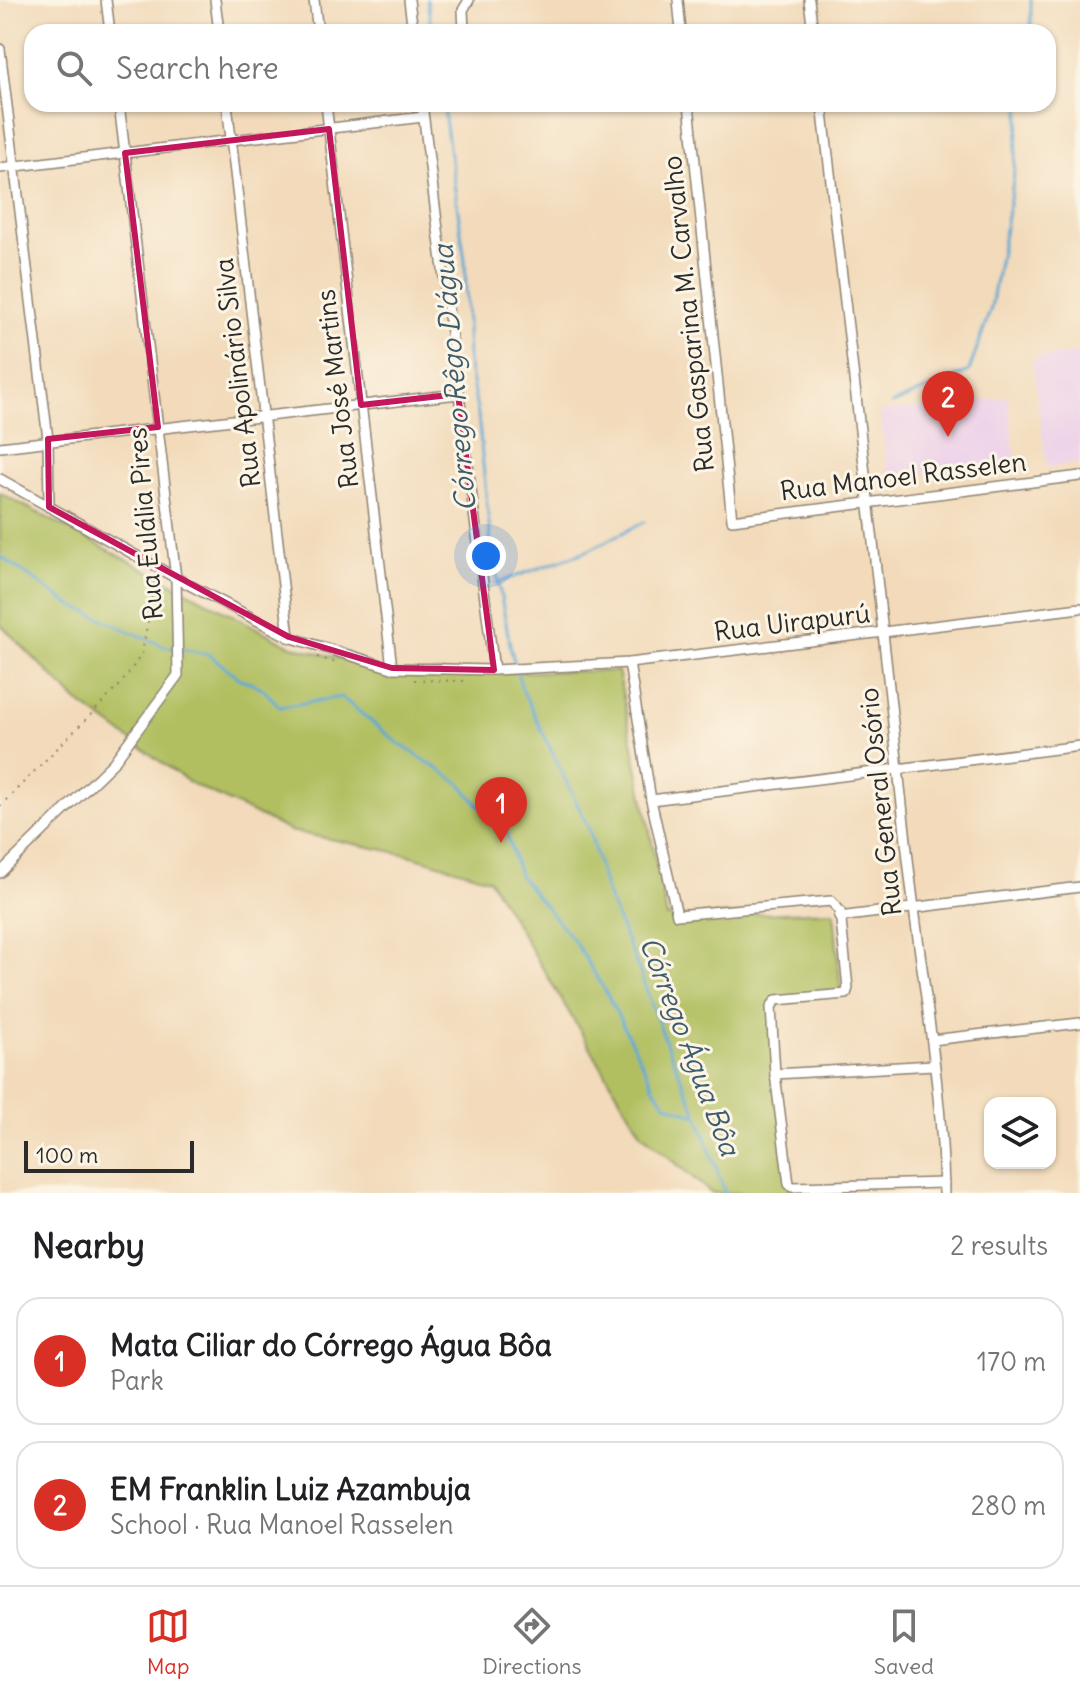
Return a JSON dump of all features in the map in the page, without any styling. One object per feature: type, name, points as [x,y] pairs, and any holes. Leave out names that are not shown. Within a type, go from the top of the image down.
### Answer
[{"type":"street","points":[[106,0],[109,24]]},
{"type":"street","points":[[215,0],[218,24]]},
{"type":"street","points":[[314,0],[317,24]]},
{"type":"street","points":[[409,0],[412,24]]},
{"type":"street","points":[[464,24],[463,10],[469,0]]},
{"type":"street","points":[[678,0],[680,24]]},
{"type":"street","points":[[809,0],[812,24]]},
{"type":"street","points":[[0,49],[48,439],[49,507]]},
{"type":"street","name":"Rua Eulália Pires","points":[[0,873],[113,763],[178,675],[176,578],[120,112]]},
{"type":"street","name":"Rua Apolinário Silva","points":[[228,112],[289,637]]},
{"type":"street","name":"Rua José Martins","points":[[327,112],[392,668]]},
{"type":"street","points":[[423,112],[494,670]]},
{"type":"street","name":"Rua Gasparina M. Carvalho","points":[[690,112],[732,520]]},
{"type":"street","name":"Rua General Osório","points":[[823,112],[870,503],[913,908],[932,1040],[944,1188]]},
{"type":"street","points":[[0,168],[423,117]]},
{"type":"street","points":[[0,447],[48,439],[458,394]]},
{"type":"street","name":"Rua Manoel Rasselen","points":[[732,520],[1080,476]]},
{"type":"street","name":"Rua Uirapurú","points":[[0,479],[176,578],[289,637],[392,668],[494,670],[629,663],[1080,608]]},
{"type":"street","points":[[629,663],[647,783],[677,915],[831,901],[840,911],[848,992],[773,1002],[771,1007],[775,1074],[788,1181],[792,1187],[944,1188]]},
{"type":"street","points":[[650,798],[1080,746]]},
{"type":"street","points":[[839,917],[1080,887]]},
{"type":"street","points":[[932,1040],[1080,1023]]},
{"type":"street","points":[[775,1074],[934,1065]]},
{"type":"path","points":[[142,559],[169,529]]},
{"type":"path","points":[[0,806],[120,685],[142,654],[156,574]]},
{"type":"highlighted area","points":[[329,129],[361,405],[458,394],[494,670],[392,668],[289,637],[49,507],[48,439],[158,427],[125,153]]},
{"type":"shaded area","points":[[1080,352],[1080,463],[1047,467],[1032,359]]},
{"type":"shaded area","points":[[1008,397],[1016,462],[888,477],[880,412]]},
{"type":"green space","points":[[0,493],[289,645],[393,673],[618,671],[667,917],[834,911],[841,993],[771,1003],[789,1189],[846,1186],[846,1193],[711,1193],[642,1134],[489,879],[409,855],[290,831],[190,783],[77,701],[0,624]]},
{"type":"waterway","name":"Córrego Rêgo D'água","points":[[427,0],[431,24]]},
{"type":"waterway","points":[[1031,0],[1031,24]]},
{"type":"waterway","name":"Córrego Rêgo D'água","points":[[444,112],[465,261],[468,361],[478,415],[491,544],[511,650],[522,689],[589,829],[606,892],[698,1116],[725,1193]]},
{"type":"waterway","points":[[892,404],[969,371],[991,308],[1013,182],[1020,112]]},
{"type":"waterway","points":[[497,583],[587,551],[644,522]]},
{"type":"waterway","name":"Córrego Água Bôa","points":[[0,556],[69,604],[163,646],[208,654],[239,678],[262,688],[280,707],[341,697],[398,743],[461,784],[479,806],[501,813],[519,875],[575,942],[607,994],[655,1089],[666,1104],[698,1116]]},
{"type":"place","name":"EM Franklin Luiz Azambuja","points":[[948,437]]},
{"type":"place","name":"Mata Ciliar do Córrego Água Bôa","points":[[501,843]]}]
